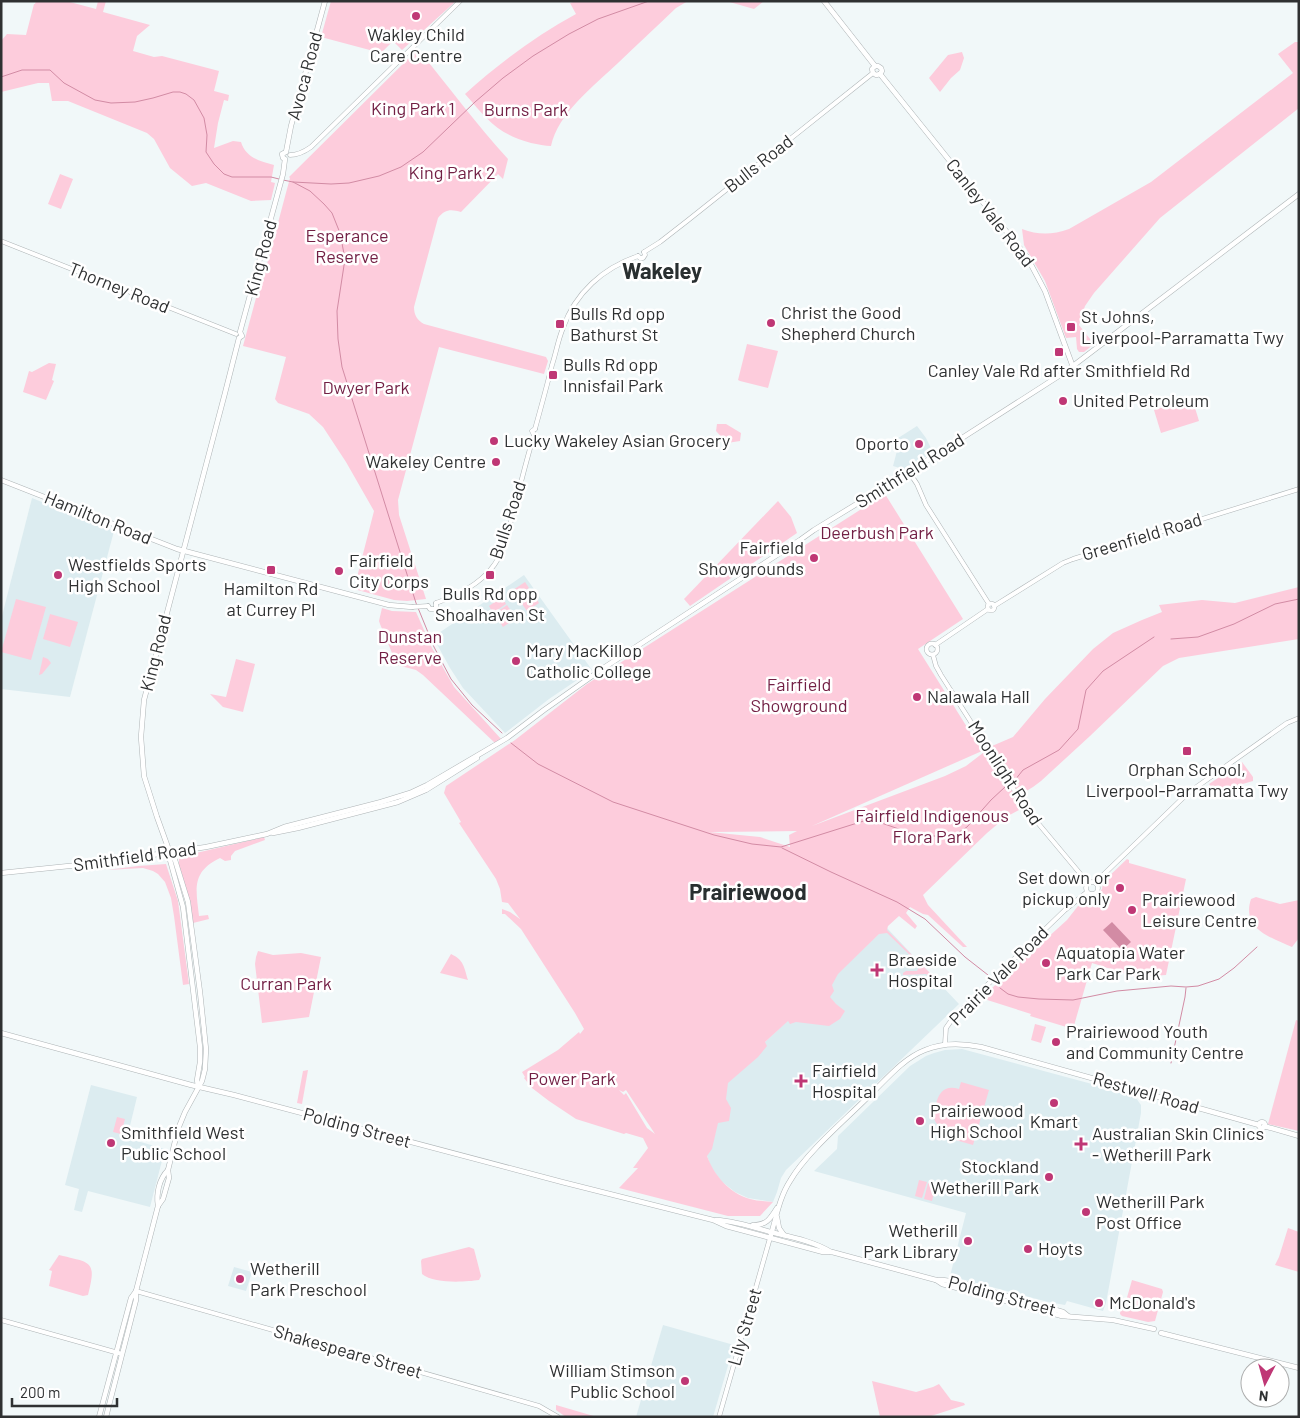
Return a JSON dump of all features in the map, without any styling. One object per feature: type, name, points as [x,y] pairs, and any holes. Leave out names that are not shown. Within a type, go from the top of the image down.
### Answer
[{"type":"main road","name":"Avoca Road","points":[[281,184],[285,159],[282,157],[282,154],[288,153],[291,126],[325,1]]},
{"type":"main road","points":[[824,1],[875,66],[881,68],[882,72],[880,74],[873,73],[872,69],[875,66]]},
{"type":"main road","name":"Canley Vale Road","points":[[880,74],[1027,257],[1045,291],[1073,367]]},
{"type":"main road","name":"King Road","points":[[136,1291],[158,1206],[157,1198],[163,1175],[168,1170],[181,1121],[202,1081],[205,1069],[205,1032],[188,902],[175,860],[170,853],[148,794],[142,755],[141,720],[150,676],[225,393],[238,334],[281,184]]},
{"type":"main road","name":"Smithfield Road","points":[[1,873],[206,847],[316,824],[388,805],[426,790],[463,768],[663,629],[819,527],[1073,367],[1299,194]]},
{"type":"main road","name":"Hamilton Road","points":[[1,480],[166,545],[378,602],[412,607]]},
{"type":"main road","name":"Smithfield Road","points":[[267,834],[282,828],[381,802],[420,788],[487,751]]},
{"type":"main road","points":[[381,802],[393,801],[426,790],[452,769]]},
{"type":"main road","points":[[282,828],[312,822],[316,824],[319,820],[346,811]]},
{"type":"main road","name":"Polding Street","points":[[1,1033],[712,1220],[726,1226],[823,1252],[832,1252]]},
{"type":"main road","name":"Restwell Road","points":[[945,1044],[965,1044],[981,1047],[1299,1136]]},
{"type":"main road","name":"Prairie Vale Road","points":[[770,1238],[779,1202],[790,1179],[806,1158],[913,1056],[924,1050],[945,1044]]},
{"type":"main road","points":[[744,1225],[760,1225],[765,1223],[779,1202]]},
{"type":"main road","points":[[777,1214],[779,1228],[785,1235]]},
{"type":"main road","name":"Polding Street","points":[[712,1220],[726,1221],[785,1235],[832,1252],[1062,1316],[1112,1320],[1154,1330],[1157,1335],[1161,1333],[1299,1368]]},
{"type":"main road","points":[[99,1417],[131,1298],[136,1291]]},
{"type":"main road","points":[[106,1417],[136,1300],[136,1291]]},
{"type":"street","points":[[288,153],[295,155],[303,153],[311,147],[460,1]]},
{"type":"street","name":"Bulls Road","points":[[428,606],[433,610],[436,608],[436,604],[466,590],[484,576],[497,560],[505,541],[534,435],[538,433],[536,428],[561,332],[580,296],[595,280],[612,267],[624,260],[638,256],[639,252],[644,252],[660,242],[873,73]]},
{"type":"street","name":"Thorney Road","points":[[1,241],[238,334]]},
{"type":"street","points":[[909,472],[917,484],[926,505],[990,606]]},
{"type":"street","name":"Greenfield Road","points":[[935,645],[990,606],[1073,558],[1299,489]]},
{"type":"street","name":"Hamilton Road","points":[[412,607],[428,606]]},
{"type":"street","points":[[930,644],[935,645],[937,648],[937,652],[933,655],[928,653],[927,648],[930,644]]},
{"type":"street","name":"Moonlight Road","points":[[933,655],[936,666],[1026,810],[1088,883]]},
{"type":"street","points":[[1096,884],[1188,793],[1288,723],[1299,718]]},
{"type":"street","points":[[1093,882],[1096,884],[1098,888],[1096,893],[1090,894],[1087,892],[1088,883],[1093,882]]},
{"type":"street","name":"Prairie Vale Road","points":[[945,1044],[946,1028],[953,1018],[1065,910],[1087,892]]},
{"type":"street","name":"Lily Street","points":[[719,1417],[770,1238]]},
{"type":"street","name":"Shakespeare Street","points":[[136,1291],[538,1406],[558,1417]]},
{"type":"street","points":[[1,1320],[122,1354]]},
{"type":"shaded area","points":[[917,426],[933,452],[906,470],[893,466],[898,447],[895,440]]},
{"type":"shaded area","name":"Westfields Sports High School","points":[[32,498],[114,531],[70,697],[1,689],[1,620]]},
{"type":"shaded area","name":"Mary MacKillop Catholic College","points":[[524,575],[592,670],[549,699],[505,733],[463,688],[433,637]]},
{"type":"shaded area","points":[[1112,922],[1131,942],[1122,950],[1103,930]]},
{"type":"shaded area","name":"Fairfield Hospital","points":[[886,927],[959,1004],[786,1170],[781,1178],[773,1202],[748,1198],[735,1192],[721,1181],[711,1167],[706,1153],[720,1085]]},
{"type":"shaded area","name":"Stockland Wetherill Park","points":[[962,1049],[1129,1094],[1136,1098],[1141,1105],[1103,1311],[1067,1301],[1065,1305],[1048,1302],[950,1276],[966,1213],[814,1171],[837,1149],[838,1136],[910,1066],[934,1053]]},
{"type":"shaded area","name":"Smithfield West Public School","points":[[91,1085],[137,1097],[127,1138],[165,1149],[150,1207],[88,1191],[82,1212],[74,1210],[79,1189],[65,1185]]},
{"type":"shaded area","name":"Wetherill Park Preschool","points":[[234,1267],[252,1272],[246,1291],[228,1286]]},
{"type":"shaded area","name":"William Stimson Public School","points":[[663,1325],[734,1345],[713,1417],[636,1417]]},
{"type":"green space","points":[[36,1],[66,1],[96,9],[98,1],[106,1],[103,12],[150,25],[137,36],[133,51],[154,57],[162,56],[219,71],[214,91],[229,95],[228,101],[224,100],[214,148],[233,141],[241,142],[246,152],[250,155],[274,165],[271,182],[275,183],[271,200],[251,201],[206,183],[192,186],[170,168],[154,139],[147,133],[68,101],[52,101],[49,83],[38,83],[1,92],[1,41],[7,34],[26,35]]},
{"type":"green space","points":[[331,1],[456,1],[402,50],[393,41],[381,53],[321,37]]},
{"type":"green space","name":"Burns Park","points":[[576,1],[688,1],[676,8],[578,101],[561,122],[551,146],[531,143],[509,135],[494,125],[465,94],[518,51],[576,14],[570,3]]},
{"type":"green space","points":[[726,1],[764,1],[754,9]]},
{"type":"green space","points":[[1295,42],[1299,42],[1299,108],[1160,218],[1094,293],[1085,306],[1079,325],[1094,344],[1084,352],[1079,352],[1076,337],[1066,338],[1045,281],[1024,245],[1022,229],[1045,234],[1069,229],[1151,182],[1293,73],[1278,54]]},
{"type":"green space","points":[[418,49],[473,119],[508,159],[503,179],[498,174],[461,212],[448,210],[438,218],[414,307],[415,315],[424,324],[546,357],[548,361],[544,374],[439,347],[398,500],[399,515],[426,599],[407,601],[394,600],[354,589],[374,511],[323,427],[309,414],[278,403],[275,399],[286,357],[243,346],[256,298],[258,298],[289,177]]},
{"type":"green space","points":[[962,52],[964,58],[960,70],[940,92],[929,78],[948,55]]},
{"type":"green space","points":[[60,174],[73,179],[61,209],[48,204]]},
{"type":"green space","points":[[747,344],[778,351],[768,388],[738,380]]},
{"type":"green space","points":[[49,363],[56,364],[52,380],[54,381],[46,400],[23,392],[29,371],[32,372]]},
{"type":"green space","points":[[1192,398],[1199,421],[1161,433],[1154,410]]},
{"type":"green space","points":[[717,424],[726,424],[741,433],[740,441],[727,443],[716,431]]},
{"type":"green space","points":[[885,494],[963,619],[918,649],[982,751],[812,826],[945,776],[966,766],[992,746],[1013,737],[1045,699],[1093,649],[1113,633],[1162,612],[1159,605],[1202,600],[1235,603],[1299,587],[1299,639],[1179,658],[1163,666],[1041,781],[1013,799],[1019,810],[1006,817],[987,833],[923,895],[928,905],[967,947],[963,947],[928,915],[910,907],[906,913],[917,926],[915,929],[899,916],[888,926],[887,930],[932,975],[938,980],[943,980],[939,986],[934,980],[928,980],[930,977],[926,974],[903,975],[906,971],[917,971],[918,964],[913,963],[912,957],[887,933],[879,934],[838,974],[832,985],[834,991],[830,997],[845,1011],[840,1019],[829,1026],[796,1022],[790,1024],[788,1021],[765,1042],[767,1046],[758,1057],[728,1083],[726,1099],[731,1108],[729,1121],[718,1123],[712,1149],[707,1156],[718,1176],[729,1188],[750,1199],[773,1202],[760,1216],[728,1216],[619,1188],[638,1168],[633,1168],[648,1148],[643,1138],[576,1119],[532,1088],[522,1072],[558,1050],[584,1029],[521,929],[505,914],[502,914],[502,909],[520,919],[508,903],[502,902],[496,879],[459,823],[461,822],[444,793],[446,786],[515,740],[587,684]],"holes":[[[797,831],[789,835],[790,847],[760,837],[709,832]],[[619,1090],[623,1092],[626,1090],[655,1134],[647,1128],[626,1093],[624,1095]]]},
{"type":"green space","points":[[778,501],[791,517],[797,533],[690,606],[684,599]]},
{"type":"green space","points":[[525,582],[529,588],[517,597],[513,590]]},
{"type":"green space","points":[[530,589],[534,595],[522,604],[518,597]]},
{"type":"green space","points":[[535,596],[539,603],[527,611],[522,604]]},
{"type":"green space","points":[[502,597],[506,604],[493,613],[489,606]]},
{"type":"green space","points":[[16,599],[46,607],[31,660],[1,652]]},
{"type":"green space","points":[[507,605],[511,611],[498,620],[494,614]]},
{"type":"green space","name":"Dunstan Reserve","points":[[382,608],[392,611],[416,612],[432,648],[454,687],[501,739],[495,743],[416,670],[397,665],[379,621]]},
{"type":"green space","points":[[512,612],[516,618],[503,627],[499,621]]},
{"type":"green space","points":[[50,614],[78,622],[70,647],[43,639]]},
{"type":"green space","points":[[43,657],[51,663],[39,675]]},
{"type":"green space","points":[[236,659],[255,664],[243,712],[223,707],[210,694],[226,697]]},
{"type":"green space","points":[[1242,762],[1253,777],[1253,781],[1214,792],[1209,784]]},
{"type":"green space","points":[[264,837],[265,840],[235,851],[231,856],[231,860],[225,861],[220,858],[204,869],[198,882],[197,898],[199,916],[208,915],[209,919],[193,923],[179,865],[179,857]]},
{"type":"green space","points":[[1127,859],[1129,863],[1186,879],[1166,975],[1136,977],[1092,963],[1073,1029],[981,998],[1067,920],[1078,906],[1087,899],[1094,898],[1102,889],[1103,882]]},
{"type":"green space","points":[[166,864],[178,901],[189,984],[183,985],[171,898],[165,882],[158,874],[143,868],[107,870]]},
{"type":"green space","points":[[1256,897],[1280,904],[1299,900],[1299,938],[1292,947],[1268,936],[1254,925],[1250,918],[1249,909],[1251,899]]},
{"type":"green space","name":"Curran Park","points":[[258,951],[273,955],[301,953],[321,957],[309,1017],[262,1023],[255,964]]},
{"type":"green space","points":[[451,954],[461,961],[468,980],[440,973]]},
{"type":"green space","points":[[1296,1020],[1299,1021],[1299,1131],[1268,1124]]},
{"type":"green space","points":[[1035,1024],[1046,1027],[1041,1043],[1031,1040]]},
{"type":"green space","points":[[308,1070],[302,1104],[297,1103],[303,1071]]},
{"type":"green space","points":[[961,1082],[989,1090],[973,1145],[945,1137],[947,1129],[942,1128],[936,1123],[934,1116],[936,1104],[943,1090],[950,1088],[959,1089]]},
{"type":"green space","points":[[117,1117],[125,1119],[121,1134],[113,1132]]},
{"type":"green space","points":[[919,1180],[927,1182],[922,1198],[915,1196]]},
{"type":"green space","points":[[928,1183],[936,1185],[932,1201],[924,1199]]},
{"type":"green space","points":[[1288,1228],[1299,1232],[1299,1272],[1275,1265]]},
{"type":"green space","points":[[469,1247],[474,1249],[481,1276],[479,1280],[442,1281],[422,1274],[422,1259]]},
{"type":"green space","points":[[59,1255],[85,1262],[89,1265],[92,1275],[88,1295],[83,1296],[49,1286],[52,1271],[49,1270]]},
{"type":"green space","points":[[1132,1280],[1162,1289],[1163,1292],[1155,1321],[1148,1322],[1120,1314],[1121,1305],[1126,1301]]},
{"type":"green space","points":[[872,1381],[916,1392],[939,1384],[951,1400],[964,1403],[965,1405],[928,1417],[880,1417]]},
{"type":"green space","points":[[556,1405],[597,1417],[566,1417],[556,1410]]},
{"type":"waterway","points":[[293,182],[349,183],[379,176],[401,167],[423,152],[475,102],[533,56],[598,19],[649,1]]},
{"type":"waterway","points":[[1,77],[22,70],[50,70],[64,83],[95,100],[111,103],[135,102],[173,92],[186,94],[194,100],[204,118],[207,135],[206,152],[224,174],[232,177],[271,177],[279,179]]},
{"type":"waterway","points":[[283,180],[293,182],[310,191],[324,204],[332,213],[340,233],[345,259],[337,311],[342,367],[416,603],[434,647],[451,679],[472,705],[502,733]]},
{"type":"waterway","points":[[1171,639],[1198,637],[1234,624],[1275,604],[1299,599]]},
{"type":"waterway","points":[[1015,780],[1023,770],[1059,750],[1078,729],[1086,690],[1103,671],[1154,637]]},
{"type":"waterway","points":[[511,743],[538,764],[613,802],[714,835],[752,844],[781,847],[870,819],[919,836],[953,836],[967,827],[1005,787]]},
{"type":"waterway","points":[[782,848],[897,902],[925,919],[965,957],[988,975]]},
{"type":"waterway","points":[[1000,988],[1008,994],[1018,997],[1073,1000],[1117,991],[1171,986],[1198,986],[1219,979],[1257,947]]},
{"type":"waterway","points":[[1171,1063],[1186,988]]},
{"type":"place","name":"Wakley Child Care Centre","points":[[416,16]]},
{"type":"place","name":"Christ the Good Shepherd Church","points":[[771,323]]},
{"type":"place","name":"Bulls Rd opp Bathurst St","points":[[560,324]]},
{"type":"place","name":"St Johns, Liverpool-Parramatta Twy","points":[[1071,327]]},
{"type":"place","name":"Canley Vale Rd after Smithfield Rd","points":[[1059,352]]},
{"type":"place","name":"Bulls Rd opp Innisfail Park","points":[[553,375]]},
{"type":"place","name":"United Petroleum","points":[[1063,401]]},
{"type":"place","name":"Lucky Wakeley Asian Grocery","points":[[494,441]]},
{"type":"place","name":"Oporto","points":[[919,444]]},
{"type":"place","name":"Wakeley Centre","points":[[496,462]]},
{"type":"place","name":"Fairfield Showgrounds","points":[[814,558]]},
{"type":"place","name":"Hamilton Rd at Currey Pl","points":[[271,570]]},
{"type":"place","name":"Fairfield City Corps","points":[[339,571]]},
{"type":"place","name":"Westfields Sports High School","points":[[58,575]]},
{"type":"place","name":"Bulls Rd opp Shoalhaven St","points":[[490,575]]},
{"type":"place","name":"Mary MacKillop Catholic College","points":[[516,661]]},
{"type":"place","name":"Nalawala Hall","points":[[917,697]]},
{"type":"place","name":"Orphan School, Liverpool-Parramatta Twy","points":[[1187,751]]},
{"type":"place","name":"Set down or pickup only","points":[[1120,888]]},
{"type":"place","name":"Prairiewood Leisure Centre","points":[[1132,910]]},
{"type":"place","name":"Aquatopia Water Park Car Park","points":[[1046,963]]},
{"type":"place","name":"Braeside Hospital","points":[[877,970]]},
{"type":"place","name":"Prairiewood Youth and Community Centre","points":[[1056,1042]]},
{"type":"place","name":"Fairfield Hospital","points":[[801,1081]]},
{"type":"place","name":"Kmart","points":[[1054,1103]]},
{"type":"place","name":"Prairiewood High School","points":[[920,1121]]},
{"type":"place","name":"Smithfield West Public School","points":[[111,1143]]},
{"type":"place","name":"Australian Skin Clinics - Wetherill Park","points":[[1081,1144]]},
{"type":"place","name":"Stockland Wetherill Park","points":[[1049,1177]]},
{"type":"place","name":"Wetherill Park Post Office","points":[[1086,1212]]},
{"type":"place","name":"Wetherill Park Library","points":[[968,1241]]},
{"type":"place","name":"Hoyts","points":[[1028,1249]]},
{"type":"place","name":"Wetherill Park Preschool","points":[[240,1279]]},
{"type":"place","name":"McDonald's","points":[[1099,1303]]},
{"type":"place","name":"William Stimson Public School","points":[[685,1381]]},
{"type":"district","name":"Wakeley","points":[[662,271]]},
{"type":"district","name":"Prairiewood","points":[[748,892]]},
{"type":"park label","name":"King Park 1","points":[[413,109]]},
{"type":"park label","name":"King Park 2","points":[[452,173]]},
{"type":"park label","name":"Esperance Reserve","points":[[347,246]]},
{"type":"park label","name":"Dwyer Park","points":[[366,388]]},
{"type":"park label","name":"Deerbush Park","points":[[877,533]]},
{"type":"park label","name":"Fairfield Showground","points":[[799,695]]},
{"type":"park label","name":"Fairfield Indigenous Flora Park","points":[[932,826]]},
{"type":"park label","name":"Power Park","points":[[572,1079]]}]
